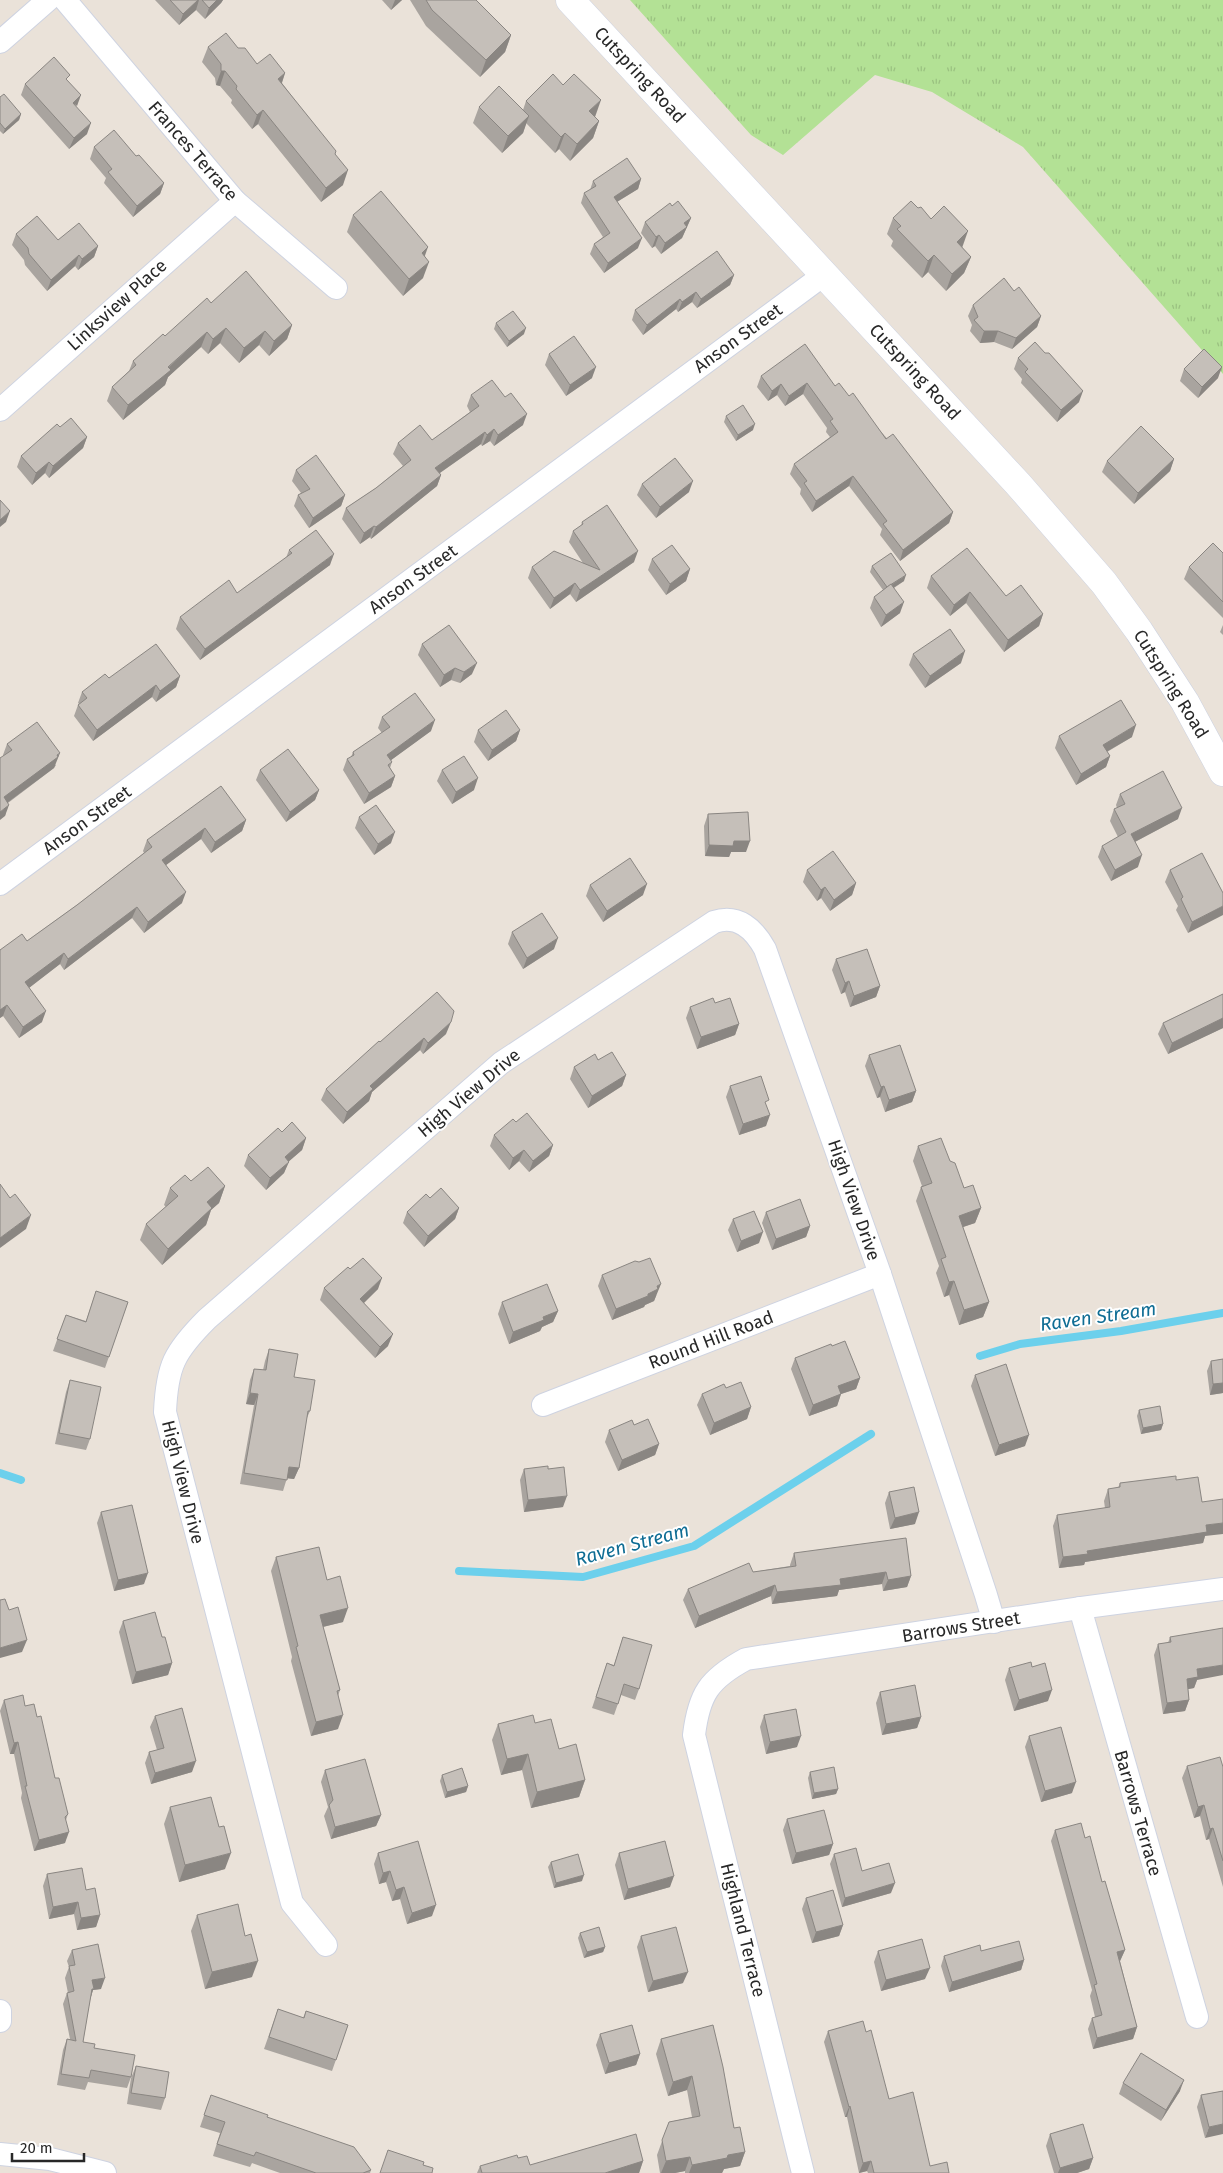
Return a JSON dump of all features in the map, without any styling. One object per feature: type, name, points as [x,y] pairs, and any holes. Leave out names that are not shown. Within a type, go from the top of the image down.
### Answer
[{"type":"street","points":[[0,42],[48,0]]},
{"type":"street","name":"Frances Terrace","points":[[65,0],[235,201],[336,288]]},
{"type":"street","name":"Cutspring Road","points":[[570,0],[1018,484],[1104,583],[1139,631],[1185,702],[1223,772]]},
{"type":"street","name":"Linksview Place","points":[[0,410],[235,201]]},
{"type":"street","name":"Anson Street","points":[[0,884],[825,274]]},
{"type":"street","name":"High View Drive","points":[[326,1945],[292,1903],[165,1412],[166,1382],[173,1359],[187,1339],[207,1319],[500,1063],[705,927],[723,919],[732,919],[750,928],[765,949],[880,1274],[994,1622]]},
{"type":"street","name":"Round Hill Road","points":[[543,1405],[880,1274]]},
{"type":"street","name":"Barrows Street","points":[[708,1688],[726,1670],[746,1659],[1080,1608],[1223,1589]]},
{"type":"street","name":"Barrows Terrace","points":[[1080,1608],[1197,2017]]},
{"type":"street","name":"Highland Terrace","points":[[708,1688],[697,1710],[694,1735],[803,2173]]},
{"type":"street","points":[[0,2011],[0,2021]]},
{"type":"street","points":[[0,2154],[50,2159],[105,2173]]},
{"type":"green space","points":[[630,0],[1223,0],[1223,374],[1023,147],[932,92],[875,75],[783,155],[751,135]]},
{"type":"building","points":[[170,0],[198,0],[183,14]]},
{"type":"building","points":[[202,0],[217,0],[209,8]]},
{"type":"building","points":[[426,0],[476,0],[511,35],[486,60],[432,10]]},
{"type":"building","points":[[226,33],[238,48],[245,48],[257,64],[270,54],[285,73],[278,79],[336,151],[335,154],[348,170],[326,188],[263,110],[257,115],[236,89],[237,86],[225,71],[221,71],[221,64],[208,47]]},
{"type":"building","points":[[54,57],[70,75],[66,79],[81,95],[73,103],[91,123],[74,138],[25,84]]},
{"type":"building","points":[[553,74],[563,85],[574,74],[601,100],[589,111],[599,121],[577,144],[565,133],[561,137],[526,101]]},
{"type":"building","points":[[499,86],[529,116],[508,136],[479,107]]},
{"type":"building","points":[[4,94],[21,114],[5,129],[0,123],[0,97]]},
{"type":"building","points":[[114,130],[136,156],[139,155],[164,183],[137,206],[108,172],[112,169],[94,147]]},
{"type":"building","points":[[627,158],[641,179],[614,197],[642,238],[608,263],[594,244],[610,233],[584,193],[596,186],[593,181]]},
{"type":"building","points":[[381,191],[428,247],[422,253],[429,262],[409,279],[353,215]]},
{"type":"building","points":[[678,201],[691,218],[684,223],[687,227],[665,243],[659,235],[656,237],[645,222],[670,203],[672,206]]},
{"type":"building","points":[[911,201],[918,208],[921,207],[931,219],[944,206],[968,231],[957,242],[971,257],[952,274],[934,255],[928,261],[897,229],[901,226],[893,218]]},
{"type":"building","points":[[37,216],[58,240],[79,223],[98,246],[82,259],[79,255],[51,280],[29,254],[28,248],[16,234]]},
{"type":"building","points":[[717,251],[734,275],[701,299],[696,292],[682,302],[680,299],[647,325],[635,310]]},
{"type":"building","points":[[246,271],[292,325],[274,341],[265,331],[244,348],[226,328],[213,339],[207,332],[168,367],[171,370],[128,405],[112,387],[136,365],[133,361],[163,334],[165,336],[207,298],[211,303]]},
{"type":"building","points":[[1004,278],[1014,291],[1019,287],[1041,316],[1016,338],[998,331],[984,331],[974,320],[978,317],[973,305]]},
{"type":"building","points":[[513,311],[526,328],[509,341],[496,323]]},
{"type":"building","points":[[574,336],[596,367],[570,385],[549,354]]},
{"type":"building","points":[[1035,342],[1045,353],[1049,353],[1083,391],[1061,410],[1025,372],[1028,369],[1018,358]]},
{"type":"building","points":[[805,344],[835,386],[839,383],[849,396],[853,393],[886,439],[893,434],[953,512],[903,550],[883,524],[887,521],[853,476],[816,501],[804,483],[807,481],[794,464],[838,432],[830,421],[833,419],[807,383],[789,396],[781,384],[772,391],[761,376]]},
{"type":"building","points":[[1204,349],[1222,367],[1202,387],[1184,369]]},
{"type":"building","points":[[492,380],[505,397],[511,393],[527,414],[498,435],[494,429],[487,435],[485,432],[435,468],[441,475],[376,527],[374,526],[364,533],[346,508],[376,488],[411,460],[398,443],[420,425],[432,440],[479,406],[471,395]]},
{"type":"building","points":[[743,405],[755,424],[738,435],[726,416]]},
{"type":"building","points":[[71,418],[87,437],[53,466],[49,462],[36,473],[21,456],[57,424],[60,427]]},
{"type":"building","points":[[1141,426],[1174,459],[1138,493],[1107,461]]},
{"type":"building","points":[[316,455],[345,495],[313,518],[298,495],[310,489],[296,470]]},
{"type":"building","points":[[675,458],[693,481],[660,507],[642,484]]},
{"type":"building","points":[[0,500],[10,511],[0,520]]},
{"type":"building","points":[[607,505],[638,551],[580,590],[575,583],[554,598],[532,567],[554,551],[600,570],[573,531],[583,524],[582,522]]},
{"type":"building","points":[[316,530],[334,554],[205,649],[180,617],[229,580],[237,593],[292,553],[289,550]]},
{"type":"building","points":[[1213,543],[1223,553],[1223,602],[1189,567]]},
{"type":"building","points":[[672,545],[690,569],[670,584],[652,559]]},
{"type":"building","points":[[967,548],[1006,596],[1021,585],[1043,614],[1008,640],[970,592],[954,605],[931,576]]},
{"type":"building","points":[[891,553],[906,575],[887,587],[872,566]]},
{"type":"building","points":[[891,584],[904,602],[886,615],[874,597]]},
{"type":"building","points":[[449,625],[477,663],[464,672],[455,668],[444,675],[422,644]]},
{"type":"building","points":[[950,629],[965,651],[930,676],[913,654]]},
{"type":"building","points":[[156,644],[180,676],[160,691],[156,685],[97,730],[78,705],[87,698],[82,692],[105,674],[109,678]]},
{"type":"building","points":[[415,693],[435,720],[387,755],[392,762],[388,765],[395,776],[369,793],[347,759],[354,755],[353,752],[390,727],[382,717]]},
{"type":"building","points":[[1121,700],[1136,725],[1103,745],[1110,756],[1081,774],[1059,736]]},
{"type":"building","points":[[506,710],[520,730],[492,750],[478,730]]},
{"type":"building","points":[[37,722],[60,753],[57,755],[58,757],[4,797],[9,805],[0,812],[0,758],[12,750],[7,744]]},
{"type":"building","points":[[288,749],[319,790],[290,812],[260,770]]},
{"type":"building","points":[[464,756],[478,778],[456,792],[442,770]]},
{"type":"building","points":[[1163,771],[1182,808],[1131,834],[1142,855],[1115,870],[1102,846],[1126,832],[1114,809],[1125,804],[1120,794]]},
{"type":"building","points":[[221,786],[246,820],[215,842],[205,828],[162,860],[186,892],[148,922],[137,907],[68,959],[64,953],[25,982],[46,1011],[23,1027],[7,1005],[0,1010],[0,950],[22,934],[27,941],[77,905],[152,847],[147,840]]},
{"type":"building","points":[[376,805],[395,832],[378,844],[359,817]]},
{"type":"building","points":[[748,812],[750,841],[734,841],[733,846],[709,845],[708,814]]},
{"type":"building","points":[[833,851],[856,883],[834,900],[825,887],[821,890],[807,870]]},
{"type":"building","points":[[1202,853],[1223,893],[1223,906],[1192,922],[1170,870]]},
{"type":"building","points":[[630,858],[647,884],[607,911],[590,885]]},
{"type":"building","points":[[542,913],[558,938],[527,958],[512,932]]},
{"type":"building","points":[[867,949],[880,986],[854,996],[849,981],[845,983],[836,959]]},
{"type":"building","points":[[437,992],[454,1011],[451,1022],[428,1043],[424,1038],[370,1086],[373,1089],[347,1112],[326,1089]]},
{"type":"building","points":[[1223,994],[1223,1018],[1172,1043],[1163,1023]]},
{"type":"building","points":[[713,998],[715,1003],[730,998],[739,1024],[701,1037],[690,1007]]},
{"type":"building","points":[[900,1045],[916,1091],[889,1100],[884,1086],[881,1087],[869,1055]]},
{"type":"building","points":[[612,1052],[626,1075],[592,1096],[574,1067],[595,1054],[598,1060]]},
{"type":"building","points":[[761,1076],[769,1100],[765,1102],[770,1115],[743,1124],[730,1086]]},
{"type":"building","points":[[527,1113],[553,1145],[533,1161],[524,1150],[513,1158],[494,1135],[513,1119],[516,1122]]},
{"type":"building","points":[[292,1122],[306,1138],[285,1157],[289,1162],[270,1178],[248,1155],[278,1128],[282,1132]]},
{"type":"building","points":[[941,1138],[950,1161],[955,1163],[964,1188],[973,1185],[981,1208],[959,1216],[989,1302],[964,1310],[954,1281],[949,1282],[941,1259],[946,1257],[921,1187],[932,1183],[918,1146]]},
{"type":"building","points":[[208,1167],[225,1186],[207,1202],[212,1208],[168,1249],[146,1224],[178,1196],[170,1188],[185,1175],[191,1181]]},
{"type":"building","points":[[0,1184],[10,1198],[15,1194],[31,1215],[0,1238]]},
{"type":"building","points":[[441,1188],[459,1208],[428,1236],[407,1212],[426,1194],[430,1198]]},
{"type":"building","points":[[800,1199],[810,1226],[776,1239],[766,1212]]},
{"type":"building","points":[[754,1211],[763,1232],[741,1241],[733,1219]]},
{"type":"building","points":[[363,1258],[382,1278],[360,1299],[393,1334],[380,1347],[324,1288],[348,1267],[350,1269]]},
{"type":"building","points":[[650,1258],[661,1284],[657,1286],[658,1289],[648,1294],[648,1296],[616,1309],[602,1275],[635,1261],[639,1262]]},
{"type":"building","points":[[547,1284],[558,1311],[543,1317],[544,1320],[513,1332],[502,1302]]},
{"type":"building","points":[[96,1291],[128,1302],[109,1357],[57,1339],[66,1315],[86,1322]]},
{"type":"building","points":[[845,1341],[860,1378],[838,1386],[841,1394],[813,1405],[795,1358],[831,1344],[832,1346]]},
{"type":"building","points":[[269,1349],[298,1354],[294,1377],[315,1380],[299,1468],[289,1467],[287,1480],[244,1473],[258,1394],[250,1393],[254,1369],[266,1370]]},
{"type":"building","points":[[1223,1359],[1223,1383],[1213,1384],[1211,1361]]},
{"type":"building","points":[[1006,1364],[1029,1435],[999,1445],[975,1375]]},
{"type":"building","points":[[70,1380],[101,1387],[90,1439],[59,1433]]},
{"type":"building","points":[[741,1382],[751,1407],[714,1423],[702,1394],[724,1384],[726,1388]]},
{"type":"building","points":[[1160,1406],[1163,1424],[1143,1428],[1139,1410]]},
{"type":"building","points":[[648,1419],[659,1444],[622,1460],[609,1430],[632,1420],[634,1425]]},
{"type":"building","points":[[548,1466],[548,1469],[564,1467],[567,1496],[528,1500],[524,1469]]},
{"type":"building","points":[[1176,1476],[1176,1480],[1198,1477],[1202,1502],[1223,1499],[1223,1523],[1206,1525],[1207,1532],[1087,1551],[1088,1554],[1063,1557],[1057,1515],[1110,1507],[1108,1489],[1120,1487],[1120,1483]]},
{"type":"building","points":[[914,1487],[919,1512],[895,1518],[889,1492]]},
{"type":"building","points":[[132,1505],[148,1573],[118,1580],[101,1512]]},
{"type":"building","points":[[906,1538],[911,1576],[888,1580],[886,1572],[840,1579],[841,1585],[777,1592],[775,1585],[699,1616],[688,1589],[749,1563],[753,1572],[796,1566],[794,1553]]},
{"type":"building","points":[[319,1547],[327,1580],[340,1576],[348,1608],[320,1615],[340,1690],[337,1691],[343,1715],[316,1722],[296,1647],[298,1646],[276,1557]]},
{"type":"building","points":[[5,1599],[9,1610],[18,1607],[27,1640],[0,1648],[0,1600]]},
{"type":"building","points":[[155,1612],[162,1637],[165,1637],[172,1663],[136,1672],[123,1621]]},
{"type":"building","points":[[1223,1628],[1223,1665],[1197,1669],[1198,1677],[1187,1679],[1189,1700],[1167,1703],[1158,1644],[1171,1642],[1170,1637]]},
{"type":"building","points":[[623,1637],[652,1645],[639,1689],[624,1684],[618,1704],[596,1697],[607,1663],[614,1666]]},
{"type":"building","points":[[1031,1662],[1032,1667],[1045,1663],[1052,1690],[1019,1700],[1009,1668]]},
{"type":"building","points":[[915,1685],[921,1717],[886,1724],[880,1692]]},
{"type":"building","points":[[23,1695],[25,1706],[34,1704],[37,1717],[41,1716],[55,1778],[59,1778],[68,1814],[65,1817],[69,1832],[39,1840],[25,1786],[27,1786],[18,1742],[14,1743],[4,1700]]},
{"type":"building","points":[[182,1708],[196,1761],[155,1773],[149,1752],[164,1748],[155,1716]]},
{"type":"building","points":[[796,1709],[801,1736],[770,1742],[764,1715]]},
{"type":"building","points":[[533,1715],[535,1723],[551,1719],[559,1749],[576,1744],[585,1780],[537,1792],[528,1754],[507,1759],[498,1724]]},
{"type":"building","points":[[1061,1727],[1076,1782],[1045,1791],[1029,1736]]},
{"type":"building","points":[[1220,1757],[1223,1767],[1223,1861],[1213,1828],[1210,1829],[1204,1805],[1198,1807],[1187,1766]]},
{"type":"building","points":[[365,1759],[381,1815],[335,1827],[329,1805],[333,1800],[325,1770]]},
{"type":"building","points":[[834,1767],[838,1789],[814,1793],[810,1772]]},
{"type":"building","points":[[462,1768],[468,1786],[447,1792],[442,1775]]},
{"type":"building","points":[[211,1797],[219,1827],[224,1826],[231,1853],[185,1865],[170,1807]]},
{"type":"building","points":[[824,1810],[833,1844],[796,1853],[787,1819]]},
{"type":"building","points":[[1081,1823],[1085,1838],[1090,1836],[1102,1882],[1105,1881],[1125,1950],[1117,1952],[1137,2027],[1097,2038],[1092,2018],[1102,2015],[1094,1985],[1097,1984],[1055,1830]]},
{"type":"building","points":[[418,1841],[436,1905],[412,1913],[404,1887],[396,1890],[390,1871],[383,1873],[378,1853]]},
{"type":"building","points":[[665,1841],[674,1876],[628,1889],[619,1853]]},
{"type":"building","points":[[856,1848],[862,1871],[889,1863],[895,1883],[845,1898],[834,1854]]},
{"type":"building","points":[[578,1854],[584,1875],[556,1883],[551,1862]]},
{"type":"building","points":[[82,1868],[86,1890],[95,1888],[100,1915],[81,1918],[78,1902],[53,1907],[47,1874]]},
{"type":"building","points":[[833,1890],[843,1925],[816,1932],[806,1898]]},
{"type":"building","points":[[238,1904],[245,1936],[251,1934],[258,1961],[212,1972],[197,1915]]},
{"type":"building","points":[[599,1927],[605,1947],[587,1952],[580,1933]]},
{"type":"building","points":[[676,1927],[688,1972],[653,1981],[641,1936]]},
{"type":"building","points":[[922,1939],[930,1968],[886,1980],[878,1951]]},
{"type":"building","points":[[1019,1941],[1024,1960],[952,1982],[944,1956],[980,1945],[981,1951]]},
{"type":"building","points":[[98,1944],[105,1978],[92,1980],[94,1989],[92,1989],[83,2042],[95,2044],[94,2048],[135,2055],[131,2077],[91,2070],[89,2078],[61,2074],[67,2039],[76,2041],[67,1993],[74,1991],[69,1966],[75,1965],[72,1950]]},
{"type":"building","points":[[278,2009],[304,2018],[306,2011],[348,2025],[336,2060],[269,2037]]},
{"type":"building","points":[[863,2021],[866,2032],[871,2030],[889,2099],[913,2092],[930,2166],[947,2162],[949,2173],[874,2173],[871,2161],[863,2163],[850,2106],[828,2031]]},
{"type":"building","points":[[632,2025],[640,2054],[609,2063],[600,2034]]},
{"type":"building","points":[[713,2025],[734,2128],[740,2127],[745,2152],[728,2155],[727,2158],[692,2165],[690,2157],[666,2161],[662,2140],[669,2122],[700,2116],[692,2076],[673,2082],[661,2039]]},
{"type":"building","points":[[1141,2053],[1184,2080],[1166,2110],[1123,2083]]},
{"type":"building","points":[[136,2066],[169,2072],[165,2098],[131,2093]]},
{"type":"building","points":[[1223,2091],[1223,2124],[1209,2127],[1201,2095]]},
{"type":"building","points":[[211,2095],[268,2115],[267,2117],[354,2147],[371,2170],[363,2173],[316,2173],[256,2152],[254,2156],[217,2144],[225,2122],[204,2115]]},
{"type":"building","points":[[1083,2124],[1093,2158],[1060,2168],[1050,2134]]},
{"type":"building","points":[[636,2134],[643,2161],[605,2173],[482,2173],[480,2166],[517,2155],[518,2158],[527,2156],[530,2165]]},
{"type":"building","points":[[388,2150],[424,2162],[423,2165],[433,2168],[432,2173],[380,2173]]},
{"type":"waterway","name":"Raven Stream","points":[[980,1356],[1020,1344],[1121,1331],[1223,1313]]},
{"type":"waterway","name":"Raven Stream","points":[[459,1571],[583,1577],[694,1546],[871,1434]]},
{"type":"waterway","name":"Raven Stream","points":[[0,1473],[21,1480]]}]
